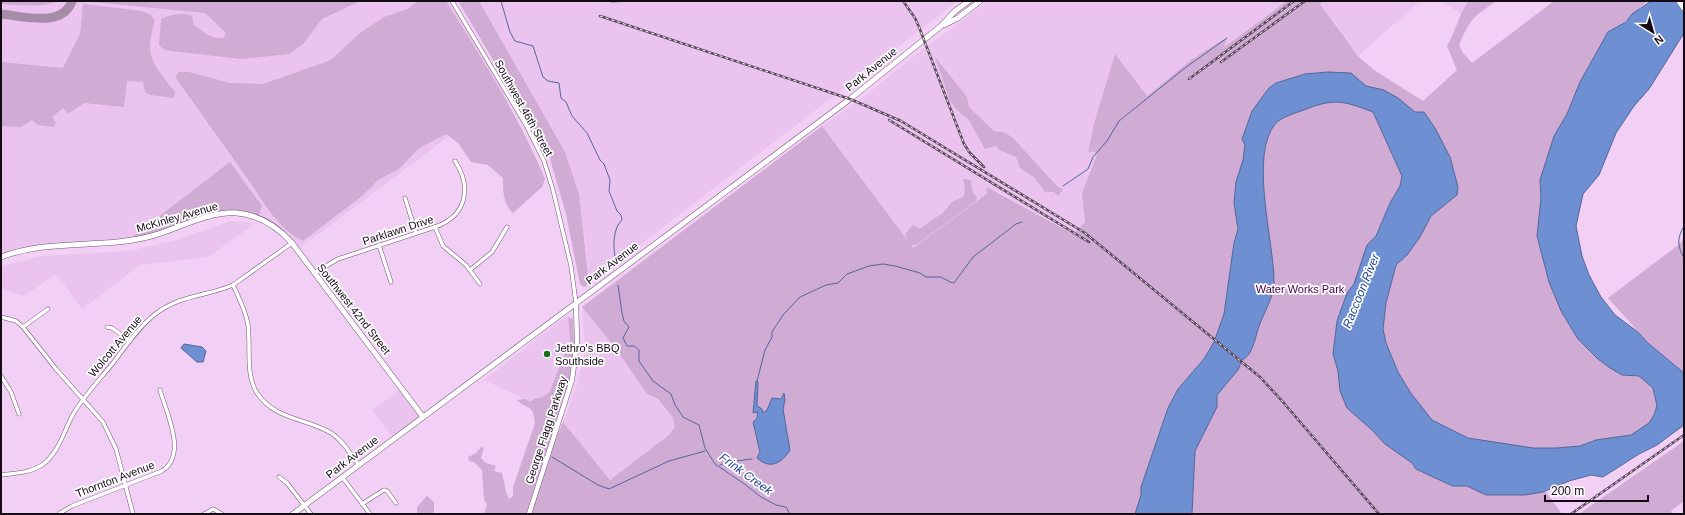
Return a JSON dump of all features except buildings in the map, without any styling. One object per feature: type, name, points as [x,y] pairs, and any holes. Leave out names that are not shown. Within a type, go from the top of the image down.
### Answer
[{"type":"main road","name":"Park Avenue","points":[[293,514],[850,99],[941,26],[955,11],[969,1]]},
{"type":"main road","name":"Park Avenue","points":[[941,26],[958,18],[980,1]]},
{"type":"main road","points":[[1679,1],[1684,8]]},
{"type":"main road","name":"McKinley Avenue","points":[[1,257],[49,246],[127,241],[226,214],[246,215],[263,220]]},
{"type":"main road","name":"Southwest 42nd Street","points":[[263,220],[278,229],[292,244],[423,417]]},
{"type":"street","name":"Southwest 46th Street","points":[[452,1],[526,125],[544,161],[553,190],[571,266],[576,303]]},
{"type":"street","name":"Parklawn Drive","points":[[314,273],[332,261],[435,227],[448,221],[454,215],[464,198],[465,182],[455,161]]},
{"type":"street","points":[[405,198],[416,233]]},
{"type":"street","points":[[435,227],[443,246],[461,260],[480,284]]},
{"type":"street","points":[[470,270],[492,252],[507,227]]},
{"type":"street","name":"Wolcott Avenue","points":[[1,475],[33,470],[49,459],[55,452],[66,428],[82,401],[146,322],[173,303],[194,295],[223,290],[234,285],[292,244]]},
{"type":"street","points":[[379,246],[391,282]]},
{"type":"street","points":[[234,285],[247,317],[251,380],[258,394],[265,403],[279,414],[330,433],[342,443],[359,465]]},
{"type":"street","name":"George Flagg Parkway","points":[[529,514],[572,380],[577,342],[576,303]]},
{"type":"street","points":[[23,327],[48,309]]},
{"type":"street","points":[[1,317],[8,318],[23,327],[82,401],[97,415],[108,431],[116,449],[133,514]]},
{"type":"street","points":[[107,327],[112,328],[130,341]]},
{"type":"street","points":[[1,376],[11,392],[19,414]]},
{"type":"street","name":"Thornton Avenue","points":[[60,513],[72,506],[162,471],[171,464],[176,445],[160,390]]},
{"type":"street","points":[[279,477],[287,483],[311,514]]},
{"type":"street","points":[[342,477],[370,514]]},
{"type":"street","points":[[362,504],[384,490],[387,491],[396,503]]},
{"type":"street","points":[[204,514],[213,509],[222,514]]},
{"type":"shaded area","points":[[1,1],[452,1],[507,93],[297,250],[284,235],[252,216],[226,214],[140,239],[66,244],[1,257]]},
{"type":"shaded area","points":[[479,1],[958,1],[589,284],[585,238],[526,85]]},
{"type":"shaded area","points":[[988,1],[1287,1],[1134,114],[1103,144],[1092,166],[1083,192],[1085,222],[1073,234],[994,189],[913,248],[822,126],[865,96],[915,55]]},
{"type":"shaded area","points":[[1323,1],[1420,1],[1358,56],[1320,3]]},
{"type":"shaded area","points":[[1442,1],[1492,1],[1469,19]]},
{"type":"shaded area","points":[[231,221],[256,223],[208,257],[140,265],[82,309],[56,274],[24,296],[1,289],[1,266],[42,256],[129,251],[176,240]]},
{"type":"shaded area","points":[[582,307],[680,427],[610,480],[563,422],[576,388],[585,353]]},
{"type":"shaded area","points":[[565,317],[568,317],[570,340],[543,408],[484,380]]},
{"type":"shaded area","points":[[402,388],[423,417],[394,439],[372,410]]},
{"type":"green space","points":[[1,1],[57,1],[46,5],[30,6],[1,4]]},
{"type":"green space","points":[[83,1],[360,1],[322,19],[303,44],[289,54],[241,59],[171,51],[163,49],[159,45],[161,19],[176,14],[192,16],[194,25],[201,30],[215,38],[223,38],[226,33],[205,13]]},
{"type":"green space","points":[[418,1],[446,1],[512,110],[524,133],[545,179],[542,187],[513,213],[505,201],[503,178],[488,165],[471,162],[458,143],[446,134],[418,149],[399,169],[378,180],[362,196],[303,241],[284,228],[277,220],[175,77],[179,72],[189,72],[230,83],[263,84],[331,60],[360,33],[384,17],[408,9]]},
{"type":"green space","points":[[458,1],[479,1],[565,152],[579,194],[589,284],[584,287],[580,284],[566,214],[548,152]]},
{"type":"green space","name":"Water Works Park","points":[[1287,1],[1323,1],[1320,4],[1358,56],[1374,70],[1423,101],[1457,70],[1447,46],[1462,12],[1469,1],[1496,1],[1473,19],[1466,29],[1459,45],[1463,53],[1472,63],[1554,1],[1647,1],[1604,41],[1583,76],[1589,91],[1546,228],[1664,397],[1645,435],[1524,462],[1562,514],[531,514],[553,445],[563,422],[610,480],[669,435],[675,427],[673,418],[658,399],[647,394],[614,346],[582,307],[822,126],[908,241],[905,234],[913,225],[920,229],[942,214],[952,202],[964,196],[965,189],[963,179],[971,180],[972,191],[977,198],[976,201],[916,245],[911,245],[913,248],[988,193],[986,189],[989,188],[1073,234],[1085,222],[1082,193],[1097,155],[1094,151],[1088,153],[1094,124],[1115,54],[1147,96],[1191,60],[1224,39],[1226,41],[1223,48]]},
{"type":"green space","points":[[83,4],[142,11],[151,15],[155,21],[150,43],[153,60],[161,75],[175,92],[174,98],[150,95],[145,92],[143,82],[127,81],[124,107],[84,103],[68,114],[63,108],[52,117],[56,123],[54,127],[38,125],[32,120],[21,127],[1,126],[1,62],[63,68],[80,34]]},
{"type":"green space","points":[[935,57],[967,97],[969,107],[994,131],[1003,132],[1012,137],[1056,185],[1063,190],[1058,196],[1054,192],[1045,192],[1035,178],[1020,168],[1016,157],[999,150],[996,146],[985,149],[968,119],[958,111],[950,101]]},
{"type":"green space","points":[[230,162],[262,206],[258,218],[226,214],[127,241]]},
{"type":"green space","points":[[1684,234],[1684,382],[1608,298],[1681,243]]},
{"type":"green space","points":[[568,317],[573,319],[574,344],[570,379],[526,514],[484,514],[487,504],[484,500],[482,470],[474,462],[469,461],[468,457],[476,453],[481,447],[484,448],[481,458],[486,463],[496,466],[494,471],[502,473],[509,499],[513,496],[513,487],[535,423],[531,409],[517,400],[525,399],[530,402],[535,398],[541,398],[549,393],[570,340]]},
{"type":"green space","points":[[1684,441],[1684,501],[1671,511],[1673,514],[1579,514]]},
{"type":"green space","points":[[427,496],[434,502],[434,512],[432,514],[417,514],[417,507]]},
{"type":"water","name":"Raccoon River","points":[[1651,1],[1684,1],[1684,33],[1649,89],[1634,106],[1616,133],[1599,175],[1583,194],[1576,226],[1582,256],[1589,275],[1601,297],[1615,315],[1638,332],[1648,343],[1684,373],[1684,425],[1657,445],[1639,454],[1603,477],[1591,475],[1569,481],[1543,492],[1525,495],[1486,495],[1467,486],[1453,486],[1416,469],[1412,463],[1385,444],[1372,430],[1347,408],[1340,391],[1338,371],[1333,354],[1337,321],[1347,293],[1354,284],[1367,245],[1376,236],[1390,203],[1400,186],[1402,176],[1373,112],[1345,103],[1330,102],[1281,119],[1276,123],[1268,137],[1264,156],[1263,177],[1273,267],[1273,290],[1251,351],[1242,360],[1238,370],[1217,395],[1217,407],[1195,451],[1192,514],[1135,514],[1141,495],[1141,487],[1168,408],[1178,389],[1204,359],[1214,342],[1224,314],[1234,243],[1238,229],[1234,203],[1236,182],[1243,160],[1245,145],[1242,139],[1252,111],[1269,88],[1276,83],[1305,74],[1327,72],[1351,73],[1366,86],[1384,90],[1398,98],[1415,112],[1424,112],[1435,128],[1450,157],[1458,187],[1457,195],[1431,216],[1420,237],[1407,255],[1396,265],[1386,303],[1383,329],[1386,343],[1398,372],[1410,392],[1432,420],[1468,438],[1533,448],[1580,446],[1596,440],[1631,435],[1649,423],[1657,406],[1653,388],[1639,376],[1622,375],[1610,368],[1598,359],[1578,339],[1561,311],[1549,282],[1537,236],[1541,198],[1540,180],[1554,136],[1567,114],[1580,82],[1608,32],[1626,22],[1632,14]]},
{"type":"water","points":[[184,344],[202,347],[206,351],[203,362],[197,362],[181,348]]},
{"type":"water","points":[[756,381],[758,382],[757,406],[762,409],[763,413],[767,410],[772,398],[781,399],[784,393],[785,400],[783,409],[790,450],[787,455],[779,461],[771,464],[762,462],[757,458],[760,452],[753,422],[757,418],[758,412],[753,413]]},
{"type":"waterway","name":"Frink Creek","points":[[501,1],[510,32],[515,41],[533,46],[543,77],[548,81],[559,83],[561,98],[566,102],[572,116],[587,133],[600,160],[604,164],[610,180],[609,191],[622,220],[615,232],[615,257]]},
{"type":"waterway","points":[[612,2],[628,1]]},
{"type":"waterway","points":[[630,1],[639,1]]},
{"type":"waterway","points":[[1063,186],[1088,169],[1093,157],[1107,141],[1119,121],[1185,68],[1227,38]]},
{"type":"waterway","points":[[757,381],[765,350],[772,337],[772,332],[783,315],[800,297],[826,285],[838,283],[847,274],[869,266],[883,264],[920,273],[926,277],[941,277],[954,283],[973,257],[1016,224],[1022,222]]},
{"type":"waterway","points":[[1684,226],[1679,238],[1679,246],[1684,258]]},
{"type":"waterway","name":"Frink Creek","points":[[618,285],[624,321],[629,327],[623,338],[627,346],[634,346],[639,350],[639,361],[653,381],[671,394],[675,405],[683,417],[699,425],[705,448],[715,464],[761,497],[776,505],[786,507],[790,514]]},
{"type":"waterway","points":[[552,457],[598,485],[609,489],[669,461],[705,451]]},
{"type":"waterway","points":[[537,452],[542,454]]},
{"type":"waterway","points":[[720,465],[728,462],[752,459]]},
{"type":"taxiway","points":[[1,14],[30,18],[51,18],[60,15],[67,9],[72,1]]},
{"type":"railway","points":[[903,1],[915,18],[919,27],[964,144],[970,153],[984,167]]},
{"type":"railway","points":[[1189,79],[1294,1]]},
{"type":"railway","points":[[1221,62],[1305,1]]},
{"type":"railway","points":[[600,16],[850,99],[901,121],[1085,233],[1260,377],[1379,514]]},
{"type":"railway","points":[[889,120],[1089,242]]},
{"type":"railway","points":[[1571,514],[1684,435]]},
{"type":"place","name":"Jethro's BBQ Southside","points":[[547,354]]}]
